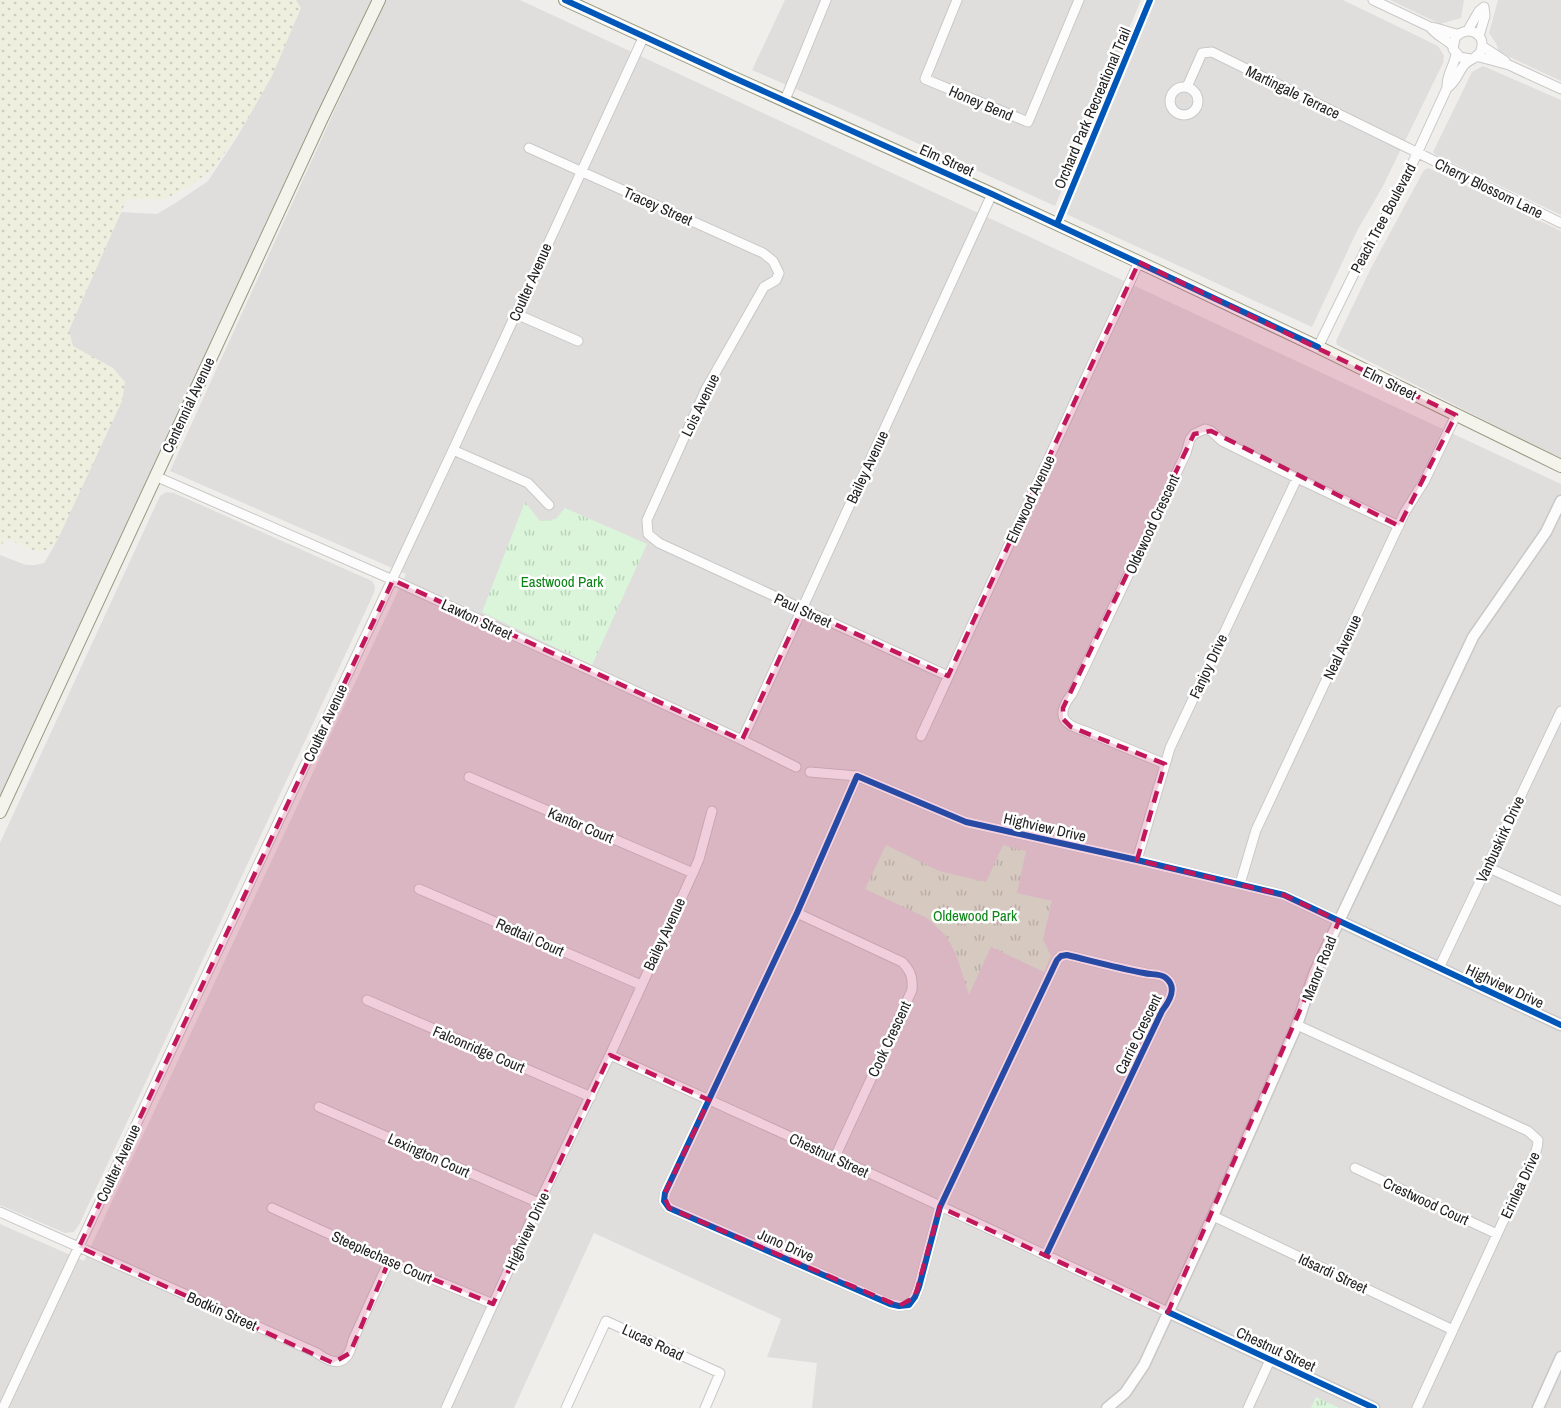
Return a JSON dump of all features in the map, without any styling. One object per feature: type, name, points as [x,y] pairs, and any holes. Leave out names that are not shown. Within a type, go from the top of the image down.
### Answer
[{"type":"main road","name":"Centennial Avenue","points":[[0,812],[378,0]]},
{"type":"main road","name":"Elm Street","points":[[565,0],[1139,262],[1561,466]]},
{"type":"street","points":[[785,100],[826,0]]},
{"type":"street","name":"Honey Bend","points":[[957,0],[925,79],[1028,122],[1079,0]]},
{"type":"street","points":[[1373,0],[1430,27],[1458,34],[1468,30],[1485,4]]},
{"type":"street","points":[[1473,58],[1479,54],[1485,4]]},
{"type":"street","points":[[1430,27],[1436,35],[1448,41],[1460,57],[1509,65],[1561,89]]},
{"type":"street","points":[[1468,30],[1473,31],[1509,65]]},
{"type":"street","points":[[1455,50],[1455,38],[1458,34]]},
{"type":"street","name":"Coulter Avenue","points":[[3,1408],[393,580],[644,36]]},
{"type":"street","name":"Peach Tree Boulevard","points":[[1318,347],[1366,249],[1397,197],[1447,88],[1447,79],[1455,61],[1455,50]]},
{"type":"street","name":"Martingale Terrace","points":[[1187,87],[1202,53],[1212,52],[1417,153]]},
{"type":"street","name":"Peach Tree Boulevard","points":[[1447,88],[1454,83],[1464,65],[1473,58]]},
{"type":"street","name":"Tracey Street","points":[[529,148],[763,253],[773,261],[779,273]]},
{"type":"street","name":"Cherry Blossom Lane","points":[[1417,153],[1561,223]]},
{"type":"street","name":"Bailey Avenue","points":[[742,740],[992,194]]},
{"type":"street","name":"Elmwood Avenue","points":[[921,736],[1139,262]]},
{"type":"street","name":"Lois Avenue","points":[[659,543],[648,534],[647,520],[706,389],[764,287],[777,280],[779,273]]},
{"type":"street","points":[[516,314],[578,341]]},
{"type":"street","name":"Neal Avenue","points":[[1240,884],[1256,830],[1399,526],[1425,480],[1456,415]]},
{"type":"street","name":"Oldewood Crescent","points":[[1165,764],[1071,727],[1066,724],[1062,713],[1194,434],[1205,429],[1211,431],[1222,441],[1399,526]]},
{"type":"street","points":[[453,450],[528,483],[549,505]]},
{"type":"street","name":"Lawton Street","points":[[155,476],[393,580],[796,767]]},
{"type":"street","name":"Fanjoy Drive","points":[[1137,860],[1176,734],[1297,478]]},
{"type":"street","name":"Manor Road","points":[[1107,1408],[1125,1393],[1144,1365],[1297,1025],[1314,974],[1473,638],[1546,532],[1561,501]]},
{"type":"street","name":"Paul Street","points":[[659,543],[948,676]]},
{"type":"street","name":"Vanbuskirk Drive","points":[[1439,968],[1561,711]]},
{"type":"street","name":"Highview Drive","points":[[810,772],[857,776],[966,822],[1284,895],[1561,1025]]},
{"type":"street","points":[[709,1100],[797,914],[857,776]]},
{"type":"street","name":"Kantor Court","points":[[469,777],[693,873]]},
{"type":"street","name":"Bailey Avenue","points":[[610,1055],[699,859],[712,811]]},
{"type":"street","points":[[1487,867],[1561,902]]},
{"type":"street","name":"Redtail Court","points":[[418,889],[641,986]]},
{"type":"street","name":"Cook Crescent","points":[[797,914],[902,962],[911,975],[912,990],[835,1157]]},
{"type":"street","name":"Carrie Crescent","points":[[940,1207],[1061,956],[1067,955],[1147,974],[1161,975],[1171,984],[1170,998],[1046,1255]]},
{"type":"street","name":"Falconridge Court","points":[[368,1000],[591,1097]]},
{"type":"street","name":"Erinlea Drive","points":[[1297,1025],[1533,1135],[1538,1140],[1538,1147],[1417,1408]]},
{"type":"street","name":"Highview Drive","points":[[446,1408],[539,1203],[610,1055]]},
{"type":"street","name":"Chestnut Street","points":[[610,1055],[1374,1408]]},
{"type":"street","name":"Juno Drive","points":[[709,1100],[663,1198],[669,1208],[899,1306],[909,1305],[915,1297],[940,1207]]},
{"type":"street","name":"Lexington Court","points":[[319,1107],[539,1203]]},
{"type":"street","name":"Crestwood Court","points":[[1355,1168],[1497,1234]]},
{"type":"street","name":"Steeplechase Court","points":[[272,1209],[493,1304]]},
{"type":"street","name":"Bodkin Street","points":[[0,1212],[317,1353],[333,1363],[346,1359],[350,1353],[353,1340],[389,1261]]},
{"type":"street","name":"Idsardi Street","points":[[1213,1216],[1453,1330]]},
{"type":"street","name":"Lucas Road","points":[[566,1408],[606,1321],[720,1373],[705,1408]]},
{"type":"street","points":[[1538,1408],[1561,1357]]},
{"type":"street","points":[[1248,1408],[1270,1360]]},
{"type":"highlighted area","points":[[1139,262],[1456,415],[1399,526],[1211,431],[1194,434],[1063,708],[1063,719],[1071,727],[1165,764],[1137,860],[1284,895],[1339,921],[1168,1312],[940,1207],[915,1297],[899,1306],[669,1208],[664,1195],[709,1100],[610,1055],[493,1304],[389,1261],[350,1353],[333,1363],[79,1247],[393,580],[742,740],[802,609],[948,676]]},
{"type":"shaded area","points":[[285,0],[373,0],[0,797],[0,555],[26,565],[44,563],[115,415],[64,340],[121,212],[157,214],[177,202],[208,181],[237,137],[264,89]]},
{"type":"shaded area","points":[[385,0],[520,0],[1561,484],[1561,1408],[812,1408],[817,1363],[767,1357],[781,1319],[594,1233],[514,1408],[0,1408],[0,1224],[84,1261],[406,574],[170,471]]},
{"type":"shaded area","points":[[785,0],[1141,0],[1055,206],[752,70]]},
{"type":"shaded area","points":[[1154,0],[1343,0],[1438,46],[1444,56],[1443,63],[1383,186],[1357,231],[1312,327],[1066,214]]},
{"type":"shaded area","points":[[1390,0],[1464,0],[1461,18],[1440,24]]},
{"type":"shaded area","points":[[1498,0],[1561,0],[1561,81],[1499,52],[1489,33]]},
{"type":"shaded area","points":[[1483,66],[1561,100],[1561,215],[1433,152],[1472,72]]},
{"type":"shaded area","points":[[1429,168],[1561,231],[1561,459],[1337,345],[1336,341],[1371,268],[1424,170]]},
{"type":"shaded area","points":[[166,492],[174,493],[372,581],[375,586],[374,593],[79,1225],[74,1232],[65,1233],[0,1205],[0,843],[160,496]]},
{"type":"green space","points":[[0,0],[296,0],[301,8],[272,76],[244,125],[213,169],[185,189],[165,199],[127,199],[69,330],[73,346],[113,368],[125,382],[122,401],[58,539],[52,548],[38,552],[5,538],[0,549]]},
{"type":"green space","name":"Eastwood Park","points":[[525,502],[540,521],[556,519],[565,508],[647,544],[592,665],[482,612]]},
{"type":"green space","name":"Oldewood Park","points":[[886,845],[939,871],[986,882],[1003,845],[1026,851],[1017,893],[1052,901],[1043,939],[1051,956],[1044,972],[991,947],[969,995],[956,954],[946,936],[927,918],[865,889]]},
{"type":"green space","points":[[1316,1397],[1339,1408],[1311,1408]]},
{"type":"cycle path","points":[[565,0],[992,194],[1318,347]]},
{"type":"cycle path","name":"Orchard Park Recreational Trail","points":[[1057,224],[1150,0]]},
{"type":"cycle path","points":[[1046,1255],[1162,1011],[1170,999],[1172,990],[1170,982],[1164,976],[1067,955],[1057,960],[940,1207],[919,1287],[909,1305],[890,1304],[669,1208],[664,1201],[665,1193],[797,913],[857,776],[966,822],[1284,895],[1561,1025]]},
{"type":"cycle path","points":[[1168,1312],[1374,1408]]}]
